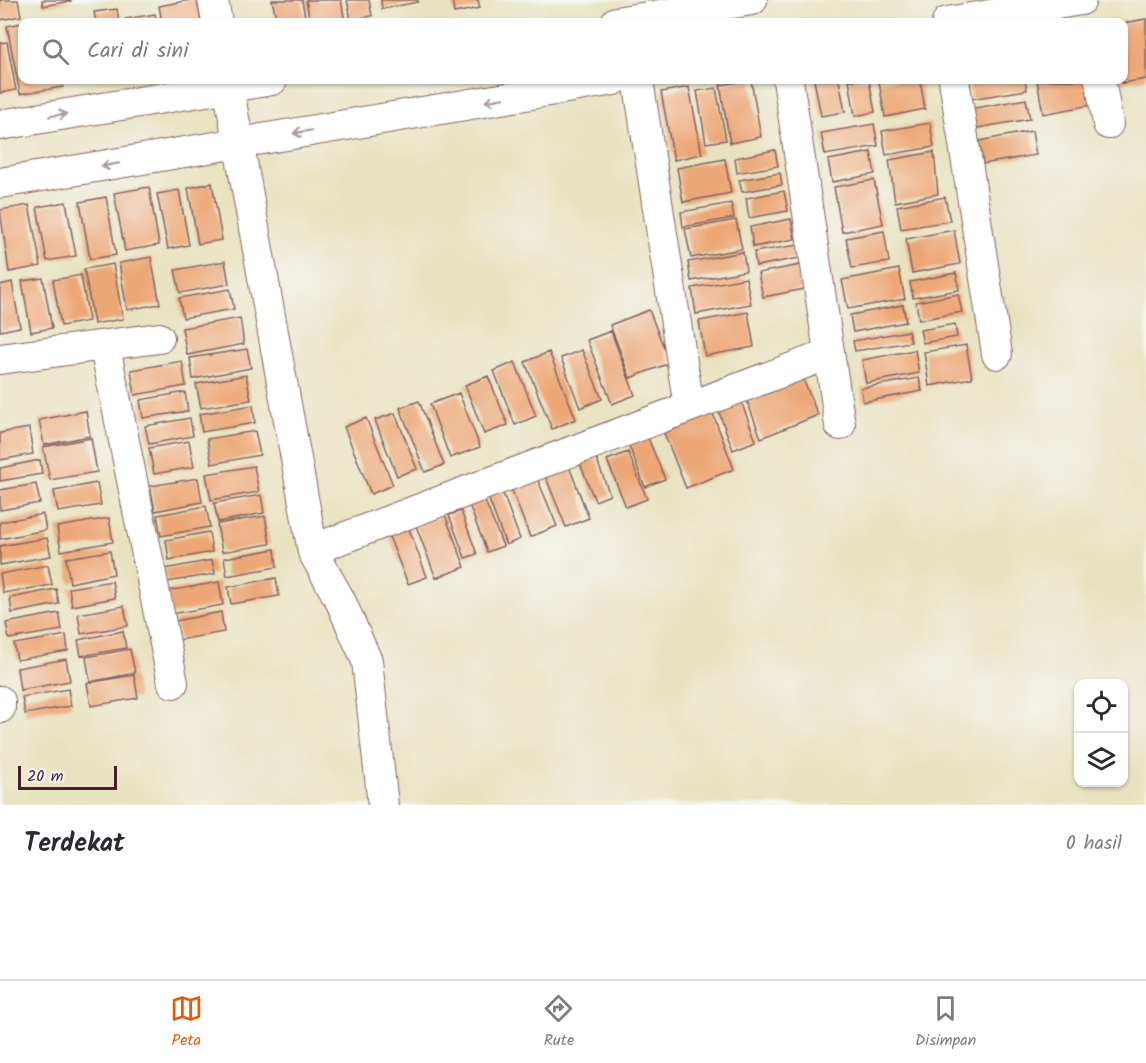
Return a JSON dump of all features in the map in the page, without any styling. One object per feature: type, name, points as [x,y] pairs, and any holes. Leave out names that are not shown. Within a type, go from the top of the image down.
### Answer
[{"type":"street","points":[[213,0],[216,18]]},
{"type":"street","points":[[641,18],[752,0]]},
{"type":"street","points":[[971,18],[1081,0]]},
{"type":"street","points":[[1086,0],[1088,18]]},
{"type":"street","points":[[0,125],[222,84]]},
{"type":"street","points":[[227,84],[313,552],[340,600],[367,661],[383,805]]},
{"type":"street","points":[[0,183],[590,84]]},
{"type":"street","points":[[639,84],[689,407]]},
{"type":"street","points":[[789,84],[840,426]]},
{"type":"street","points":[[955,84],[997,354]]},
{"type":"street","points":[[1101,84],[1108,124]]},
{"type":"street","points":[[0,359],[105,347],[159,338]]},
{"type":"street","points":[[105,347],[173,683]]},
{"type":"street","points":[[313,552],[330,543],[829,354]]},
{"type":"street","points":[[0,701],[0,708]]},
{"type":"building","points":[[0,0],[18,0],[21,16],[0,20]]},
{"type":"building","points":[[42,0],[71,0],[71,1],[43,6]]},
{"type":"building","points":[[197,0],[200,18],[161,18],[159,6]]},
{"type":"building","points":[[272,0],[302,0],[305,18],[276,18]]},
{"type":"building","points":[[306,0],[341,0],[344,18],[309,18]]},
{"type":"building","points":[[347,0],[369,0],[372,16],[351,18]]},
{"type":"building","points":[[381,0],[418,0],[418,2],[382,9]]},
{"type":"building","points":[[452,0],[478,0],[480,8],[454,13]]},
{"type":"building","points":[[117,9],[118,18],[95,18],[94,12]]},
{"type":"building","points":[[155,14],[156,18],[131,18]]},
{"type":"building","points":[[1146,19],[1146,79],[1128,82],[1128,22]]},
{"type":"building","points":[[18,24],[18,84],[7,26]]},
{"type":"building","points":[[7,42],[16,90],[0,93],[0,43]]},
{"type":"building","points":[[18,84],[62,84],[63,87],[20,94]]},
{"type":"building","points":[[752,84],[761,137],[730,143],[720,85]]},
{"type":"building","points":[[815,84],[840,84],[845,112],[821,116]]},
{"type":"building","points":[[850,84],[870,84],[875,112],[855,116]]},
{"type":"building","points":[[879,84],[921,84],[925,109],[885,117]]},
{"type":"building","points":[[969,84],[1026,84],[1027,90],[971,99]]},
{"type":"building","points":[[1038,84],[1089,84],[1092,105],[1043,114]]},
{"type":"building","points":[[689,87],[702,154],[674,160],[661,92]]},
{"type":"building","points":[[716,88],[726,140],[706,143],[697,91]]},
{"type":"building","points":[[1026,99],[1030,119],[972,129],[969,109]]},
{"type":"building","points":[[930,123],[934,147],[886,155],[882,131]]},
{"type":"building","points":[[874,124],[878,146],[825,155],[821,133]]},
{"type":"building","points":[[1032,131],[1036,155],[983,164],[979,141]]},
{"type":"building","points":[[775,150],[778,166],[737,173],[735,158]]},
{"type":"building","points":[[871,152],[875,174],[832,182],[828,160]]},
{"type":"building","points":[[934,152],[938,194],[895,202],[889,160]]},
{"type":"building","points":[[725,159],[731,193],[683,202],[677,168]]},
{"type":"building","points":[[780,173],[782,185],[742,192],[739,180]]},
{"type":"building","points":[[874,180],[883,224],[842,232],[834,187]]},
{"type":"building","points":[[212,183],[222,240],[198,244],[188,188]]},
{"type":"building","points":[[149,187],[159,245],[125,251],[114,193]]},
{"type":"building","points":[[179,190],[189,245],[168,249],[157,194]]},
{"type":"building","points":[[784,191],[788,211],[749,218],[746,198]]},
{"type":"building","points":[[106,197],[116,255],[90,259],[80,202]]},
{"type":"building","points":[[945,197],[950,221],[901,229],[897,206]]},
{"type":"building","points":[[66,202],[76,256],[47,261],[37,207]]},
{"type":"building","points":[[731,203],[734,218],[683,227],[681,212]]},
{"type":"building","points":[[29,205],[41,266],[9,272],[0,210]]},
{"type":"building","points":[[791,219],[795,239],[753,247],[750,227]]},
{"type":"building","points":[[736,220],[742,249],[691,258],[685,229]]},
{"type":"building","points":[[954,230],[960,264],[912,273],[906,239]]},
{"type":"building","points":[[884,231],[889,262],[852,268],[846,238]]},
{"type":"building","points":[[798,245],[800,258],[756,266],[754,252]]},
{"type":"building","points":[[743,252],[746,271],[691,281],[688,262]]},
{"type":"building","points":[[151,257],[160,304],[127,310],[119,263]]},
{"type":"building","points":[[225,261],[229,284],[180,293],[175,270]]},
{"type":"building","points":[[113,264],[123,319],[94,324],[84,269]]},
{"type":"building","points":[[806,264],[810,288],[763,297],[758,273]]},
{"type":"building","points":[[899,269],[905,299],[848,309],[842,280]]},
{"type":"building","points":[[956,273],[959,290],[913,298],[910,282]]},
{"type":"building","points":[[81,275],[89,321],[61,326],[53,280]]},
{"type":"building","points":[[43,278],[52,328],[31,332],[22,281]]},
{"type":"building","points":[[746,278],[751,304],[696,314],[692,288]]},
{"type":"building","points":[[12,282],[20,327],[0,331],[0,285]]},
{"type":"building","points":[[230,289],[234,309],[183,318],[179,298]]},
{"type":"building","points":[[958,294],[962,312],[919,320],[916,302]]},
{"type":"building","points":[[903,305],[906,322],[853,332],[850,315]]},
{"type":"building","points":[[649,310],[670,363],[630,378],[610,325]]},
{"type":"building","points":[[748,312],[754,347],[705,356],[699,321]]},
{"type":"building","points":[[240,318],[244,344],[187,355],[182,328]]},
{"type":"building","points":[[955,324],[957,337],[923,343],[920,330]]},
{"type":"building","points":[[611,331],[635,395],[612,404],[587,340]]},
{"type":"building","points":[[908,331],[911,342],[855,351],[853,341]]},
{"type":"building","points":[[966,345],[972,378],[929,386],[924,352]]},
{"type":"building","points":[[247,349],[251,368],[193,379],[190,358]]},
{"type":"building","points":[[582,350],[602,399],[580,408],[561,358]]},
{"type":"building","points":[[915,350],[919,373],[866,383],[862,360]]},
{"type":"building","points":[[549,352],[576,419],[552,429],[525,362]]},
{"type":"building","points":[[182,361],[186,386],[135,395],[131,370]]},
{"type":"building","points":[[515,362],[536,416],[515,425],[494,371]]},
{"type":"building","points":[[246,375],[251,400],[201,408],[196,384]]},
{"type":"building","points":[[488,376],[508,425],[484,434],[465,385]]},
{"type":"building","points":[[919,378],[922,391],[863,402],[861,388]]},
{"type":"building","points":[[803,379],[818,415],[761,438],[747,401]]},
{"type":"building","points":[[185,392],[188,411],[143,418],[140,400]]},
{"type":"building","points":[[459,393],[480,447],[450,458],[430,404]]},
{"type":"building","points":[[419,401],[444,465],[425,472],[400,408]]},
{"type":"building","points":[[741,401],[756,441],[733,450],[718,410]]},
{"type":"building","points":[[253,405],[255,423],[202,432],[199,414]]},
{"type":"building","points":[[86,411],[90,436],[44,445],[39,420]]},
{"type":"building","points":[[395,413],[417,469],[397,476],[375,420]]},
{"type":"building","points":[[713,414],[734,469],[686,488],[664,433]]},
{"type":"building","points":[[190,418],[193,436],[149,444],[145,426]]},
{"type":"building","points":[[366,418],[393,485],[371,494],[344,427]]},
{"type":"building","points":[[29,428],[33,454],[0,460],[0,433]]},
{"type":"building","points":[[255,431],[260,455],[212,464],[207,439]]},
{"type":"building","points":[[91,438],[97,472],[50,480],[43,447]]},
{"type":"building","points":[[648,438],[665,479],[645,487],[629,446]]},
{"type":"building","points":[[189,441],[194,467],[154,474],[149,448]]},
{"type":"building","points":[[628,452],[647,499],[626,507],[607,460]]},
{"type":"building","points":[[595,455],[610,495],[595,501],[579,461]]},
{"type":"building","points":[[566,459],[589,518],[566,527],[542,468]]},
{"type":"building","points":[[40,460],[42,474],[0,481],[0,468]]},
{"type":"building","points":[[254,466],[259,492],[211,500],[206,474]]},
{"type":"building","points":[[198,478],[202,502],[155,511],[150,486]]},
{"type":"building","points":[[537,478],[557,526],[530,537],[511,488]]},
{"type":"building","points":[[97,483],[101,505],[58,512],[54,491]]},
{"type":"building","points":[[36,484],[40,503],[0,510],[0,490]]},
{"type":"building","points":[[502,491],[520,539],[506,545],[488,497]]},
{"type":"building","points":[[261,495],[264,513],[218,522],[214,503]]},
{"type":"building","points":[[483,496],[503,546],[487,552],[468,502]]},
{"type":"building","points":[[206,506],[210,527],[161,536],[157,515]]},
{"type":"building","points":[[461,511],[477,554],[465,558],[449,515]]},
{"type":"building","points":[[43,514],[46,530],[0,539],[0,522]]},
{"type":"building","points":[[445,515],[465,567],[436,578],[416,526]]},
{"type":"building","points":[[265,516],[270,544],[222,552],[217,524]]},
{"type":"building","points":[[109,518],[113,542],[61,551],[57,527]]},
{"type":"building","points":[[408,526],[427,577],[408,584],[388,534]]},
{"type":"building","points":[[209,532],[212,552],[169,560],[166,540]]},
{"type":"building","points":[[47,538],[51,556],[0,565],[0,546]]},
{"type":"building","points":[[275,549],[277,567],[227,576],[224,558]]},
{"type":"building","points":[[110,551],[114,574],[70,583],[66,558]]},
{"type":"building","points":[[212,560],[215,574],[167,582],[164,569]]},
{"type":"building","points":[[48,565],[52,585],[3,593],[0,574]]},
{"type":"building","points":[[276,578],[279,596],[231,604],[228,587]]},
{"type":"building","points":[[112,581],[115,598],[72,606],[69,588]]},
{"type":"building","points":[[219,582],[223,605],[171,614],[167,591]]},
{"type":"building","points":[[56,589],[59,604],[12,613],[10,598]]},
{"type":"building","points":[[124,606],[128,626],[81,634],[78,614]]},
{"type":"building","points":[[221,612],[224,632],[179,640],[175,621]]},
{"type":"building","points":[[59,613],[62,630],[9,639],[6,623]]},
{"type":"building","points":[[123,631],[126,648],[81,656],[78,640]]},
{"type":"building","points":[[66,635],[68,651],[17,660],[14,644]]},
{"type":"building","points":[[130,649],[135,673],[90,682],[86,657]]},
{"type":"building","points":[[66,659],[70,681],[20,690],[17,668]]},
{"type":"building","points":[[134,675],[138,698],[91,706],[87,683]]},
{"type":"building","points":[[68,689],[71,706],[25,714],[22,697]]}]
